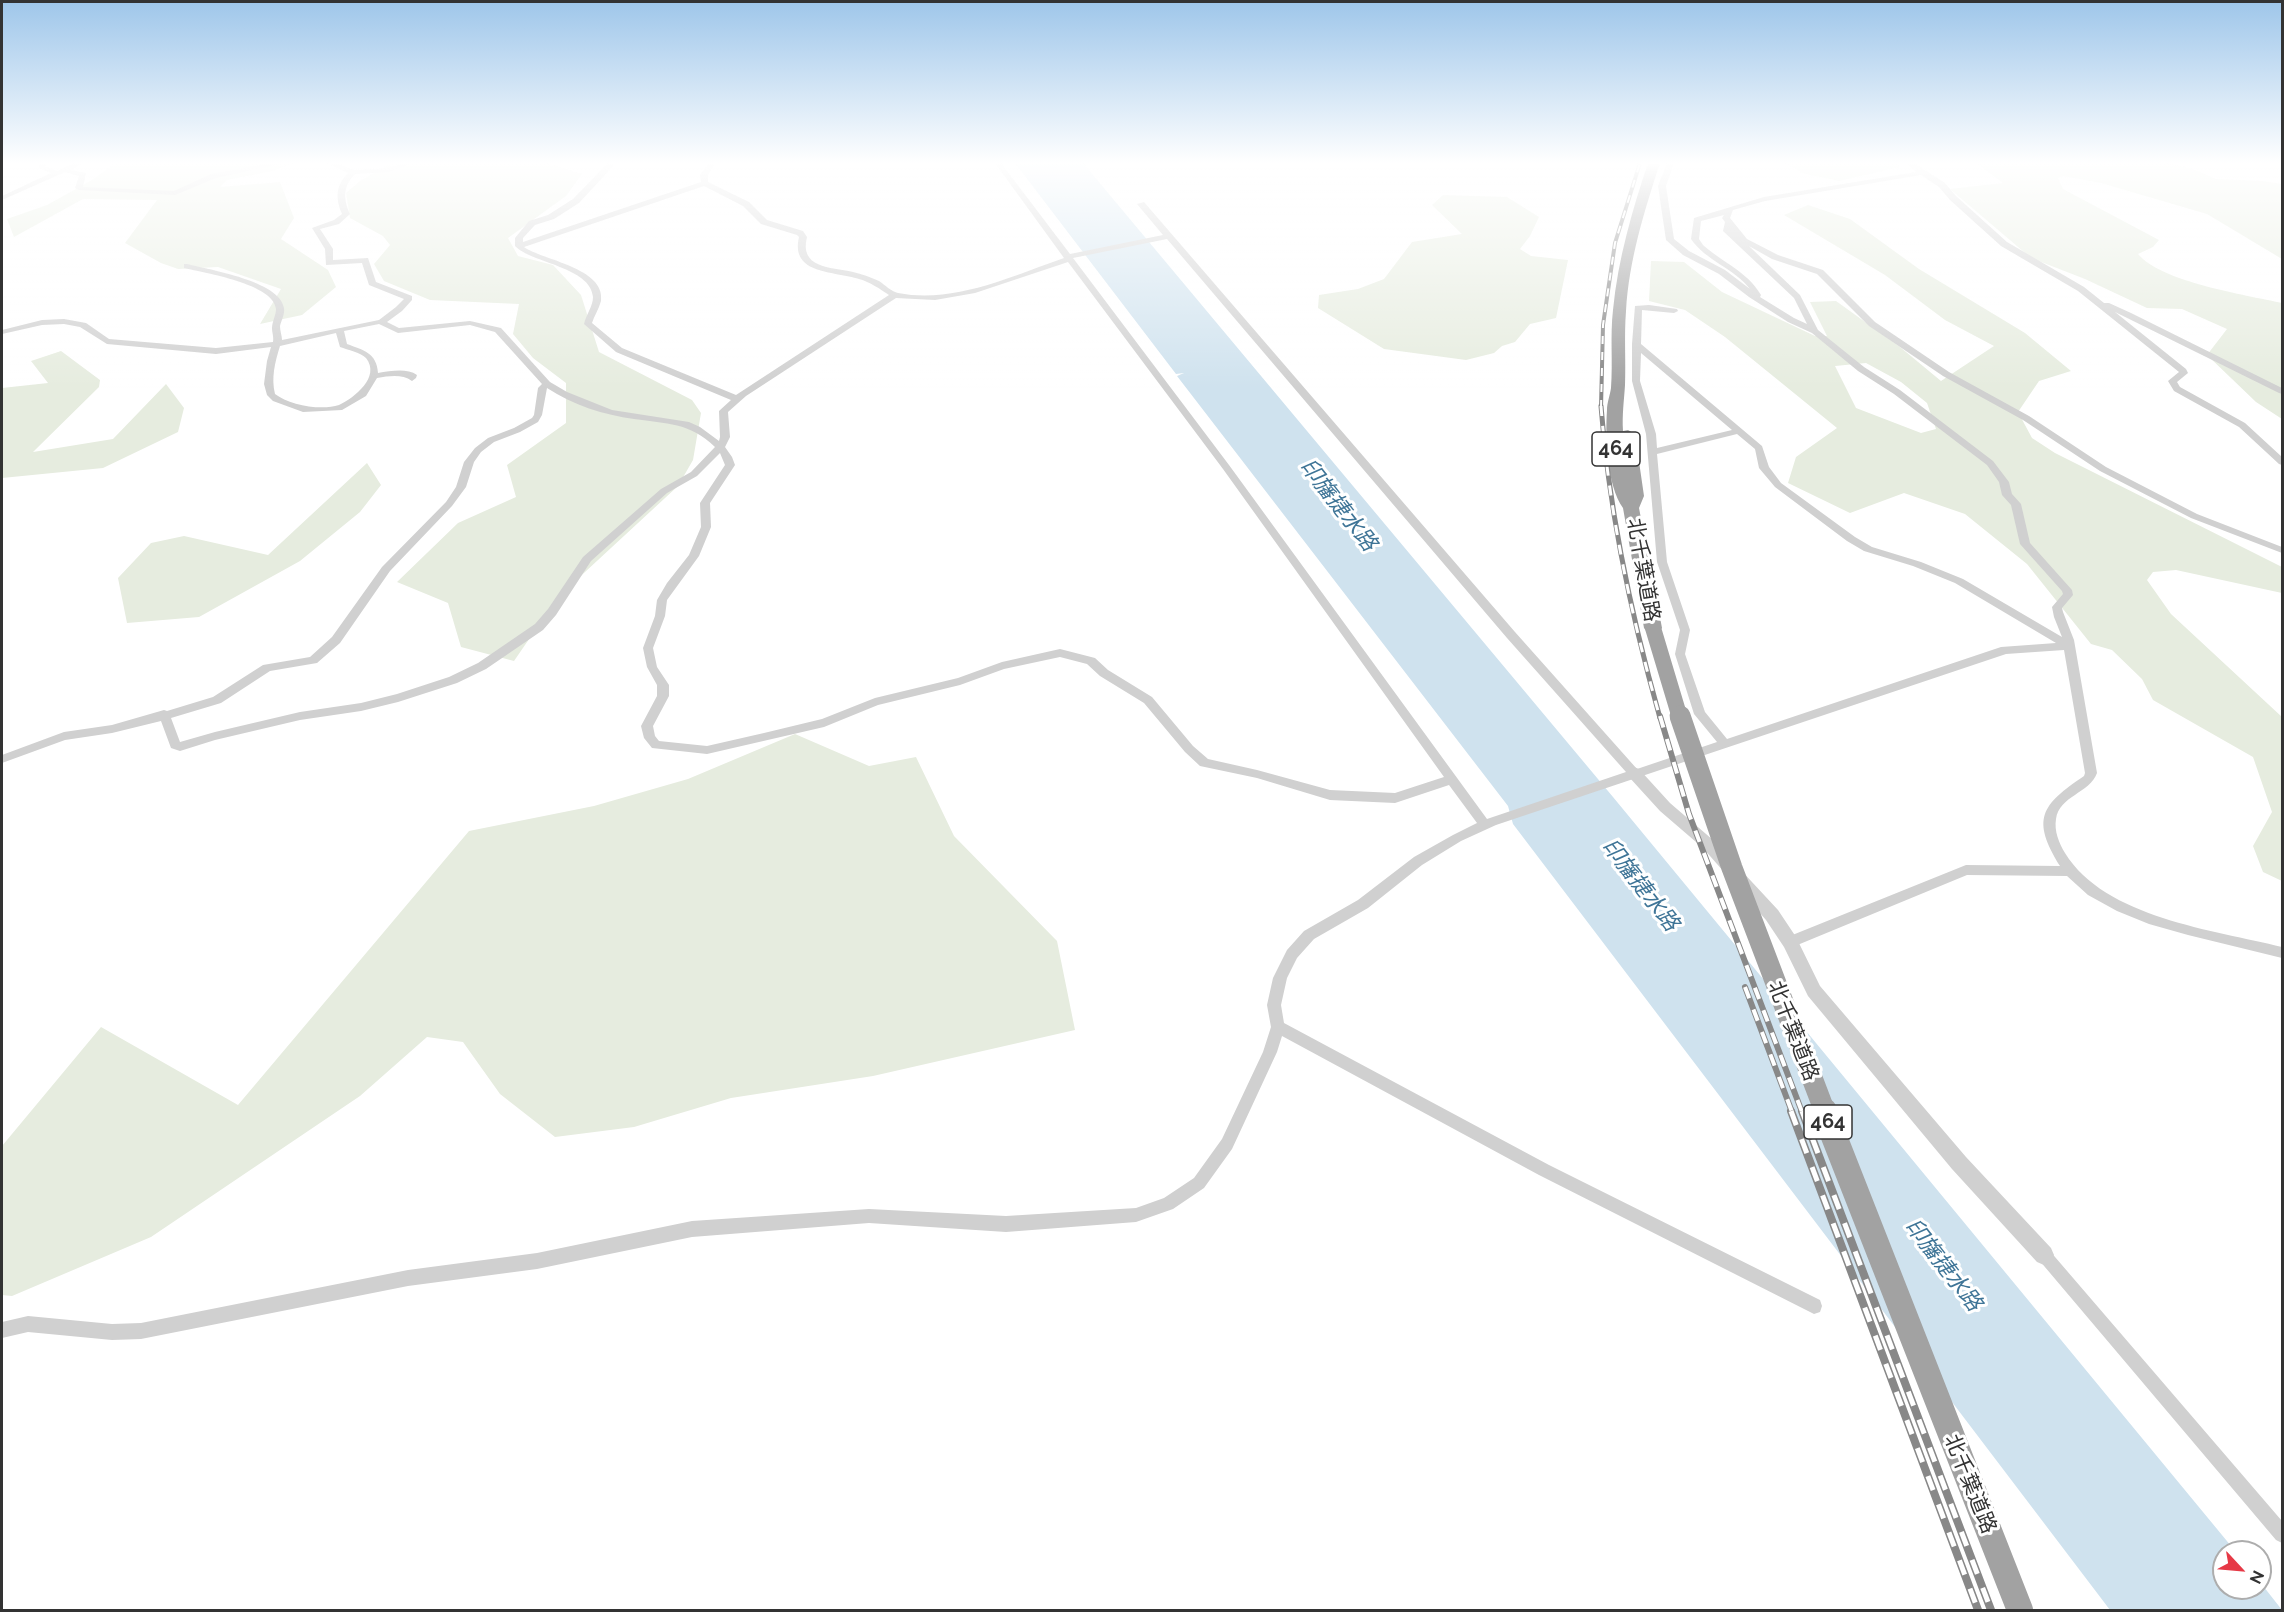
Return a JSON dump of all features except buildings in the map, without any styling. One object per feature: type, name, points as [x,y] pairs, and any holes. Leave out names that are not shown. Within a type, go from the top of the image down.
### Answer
[{"type":"highway","name":"北千葉道路","points":[[1632,238],[1624,273],[1619,312],[1618,388],[1614,410],[1617,465],[1622,495],[1631,508],[1653,628],[1706,801],[1804,1060],[2020,1611]]},
{"type":"highway","name":"北千葉道路","points":[[1618,388],[1626,411],[1629,453],[1636,496],[1631,508]]},
{"type":"street","points":[[2,332],[66,321],[88,327],[99,338],[106,341],[216,351],[276,344],[381,322],[399,309],[409,298],[372,283],[364,260],[329,263],[329,249],[322,238]]},
{"type":"street","points":[[519,238],[519,246],[524,252],[565,266],[591,285],[597,294],[597,300],[588,324],[619,350],[737,399]]},
{"type":"street","points":[[519,246],[542,238]]},
{"type":"street","points":[[802,238],[798,248],[800,254],[812,264],[864,277],[894,295],[935,298],[975,291],[1072,257],[1159,238]]},
{"type":"street","points":[[1057,238],[1452,779],[1489,824]]},
{"type":"street","points":[[1171,238],[1511,634],[1626,776],[1708,844],[1772,915],[1790,942],[1814,991],[1959,1163],[2044,1256],[2283,1534]]},
{"type":"street","points":[[1670,238],[1686,253],[1722,272],[1752,296],[1791,320],[1815,331],[1861,369],[1898,392],[1980,454],[2004,482],[2007,495],[2016,504],[2025,544],[2067,590],[2067,595],[2057,607],[2057,612],[2069,635],[2091,773],[2089,779],[2056,803],[2049,812],[2048,831],[2057,855],[2067,872],[2082,884],[2133,913],[2189,931],[2283,953]]},
{"type":"street","points":[[1695,238],[1702,248],[1745,278],[1757,295],[1752,296]]},
{"type":"street","points":[[1736,238],[1797,297],[1815,331]]},
{"type":"street","points":[[1742,238],[1775,257],[1820,272],[1872,324],[1946,374],[2025,418],[2124,482],[2194,516],[2283,550]]},
{"type":"street","points":[[1998,238],[2065,278],[2096,301],[2183,371],[2184,373],[2172,381],[2173,385],[2242,425],[2283,462]]},
{"type":"street","points":[[187,266],[241,280],[262,288],[274,296],[280,309],[276,344],[268,374],[271,395],[276,399],[306,410],[339,408],[363,394],[374,376],[374,364],[371,357],[343,345],[339,329]]},
{"type":"street","points":[[164,714],[175,745],[180,747],[215,736],[300,716],[361,707],[453,680],[482,666],[539,627],[552,612],[587,559],[664,491],[694,474],[720,447],[725,438],[723,411],[737,399],[874,306],[894,295]]},
{"type":"street","points":[[2096,301],[2134,316],[2244,374],[2283,391]]},
{"type":"street","points":[[1674,311],[1649,307],[1638,308],[1636,381],[1651,434],[1662,562],[1685,630],[1680,654],[1700,714],[1724,743]]},
{"type":"street","points":[[381,322],[398,331],[470,322],[498,330],[556,391],[618,414],[687,423],[706,432],[730,459],[730,465],[705,503],[706,527],[694,556],[662,600],[660,616],[648,648],[652,667],[663,685],[663,696],[647,726],[650,738],[656,745],[706,750],[764,737],[824,723],[876,702],[960,681],[1002,666],[1060,653],[1091,661],[1104,673],[1148,700],[1189,750],[1204,763],[1257,774],[1330,795],[1395,798],[1452,779]]},
{"type":"street","points":[[1636,344],[1759,448],[1764,468],[1778,485],[1851,539],[1868,549],[1959,581],[2069,646]]},
{"type":"street","points":[[374,376],[406,373],[413,375],[412,378]]},
{"type":"street","points":[[2,759],[64,736],[112,729],[202,706],[267,669],[313,660],[336,640],[373,585],[449,504],[461,487],[469,462],[477,450],[491,440],[535,420],[538,415],[542,388],[547,384]]},
{"type":"street","points":[[1629,453],[1662,452],[1739,431]]},
{"type":"street","points":[[2,1330],[38,1324],[112,1332],[141,1331],[408,1278],[537,1261],[692,1230],[869,1216],[1006,1224],[1136,1215],[1168,1204],[1199,1183],[1227,1144],[1270,1052],[1278,1027],[1274,1005],[1280,978],[1292,954],[1310,935],[1363,904],[1418,861],[1489,824],[2005,650],[2069,646]]},
{"type":"street","points":[[1790,942],[1966,870],[2067,872]]},
{"type":"street","points":[[1278,1027],[1419,1106],[1573,1186],[1814,1306]]},
{"type":"shaded area","points":[[129,238],[281,238],[328,270],[336,287],[302,315],[260,324],[281,289],[218,267],[178,269],[161,263],[125,243]]},
{"type":"shaded area","points":[[385,238],[508,238],[518,256],[553,265],[581,295],[599,352],[692,400],[701,413],[693,460],[678,486],[558,597],[514,661],[461,647],[448,603],[397,582],[458,523],[516,497],[507,465],[566,423],[566,383],[533,358],[513,334],[519,304],[430,300],[384,281],[374,264],[390,245]]},
{"type":"shaded area","points":[[1436,238],[1528,238],[1520,249],[1531,256],[1568,260],[1556,318],[1530,324],[1515,342],[1502,346],[1494,353],[1466,360],[1384,349],[1318,308],[1319,295],[1358,289],[1384,279],[1412,242]]},
{"type":"shaded area","points":[[1823,238],[1877,238],[1919,269],[2025,333],[2071,371],[2039,381],[2018,412],[2032,438],[2055,453],[2282,567],[2282,593],[2176,570],[2153,572],[2147,580],[2171,614],[2282,717],[2282,881],[2263,872],[2253,846],[2272,812],[2253,757],[2153,700],[2142,679],[2112,650],[2091,644],[2027,564],[1965,514],[1904,493],[1850,513],[1788,483],[1796,457],[1837,428],[1725,337],[1685,310],[1649,301],[1651,261],[1684,262],[1722,292],[1815,336],[1827,336],[1810,302],[1836,301],[1900,347],[1941,381],[1994,346],[1945,320],[1885,275]],"holes":[[[1866,363],[1901,382],[1927,403],[1936,429],[1921,433],[1856,408],[1835,366]]]},
{"type":"shaded area","points":[[2008,238],[2156,238],[2159,240],[2153,247],[2138,254],[2149,264],[2184,280],[2282,303],[2282,419],[2256,402],[2207,355],[2227,329],[2182,309],[2147,308],[2085,279],[2031,258]]},
{"type":"shaded area","points":[[2247,238],[2282,238],[2282,259]]},
{"type":"shaded area","points":[[61,351],[100,380],[99,387],[33,452],[113,439],[166,384],[184,408],[178,432],[103,468],[2,478],[2,388],[48,383],[31,361]]},
{"type":"shaded area","points":[[367,463],[381,485],[360,512],[300,561],[199,617],[127,623],[118,578],[151,543],[184,536],[268,555]]},
{"type":"shaded area","points":[[795,734],[869,766],[916,757],[954,836],[1057,941],[1075,1030],[873,1076],[731,1098],[634,1127],[555,1137],[500,1094],[463,1042],[427,1037],[360,1096],[151,1237],[12,1296],[2,1295],[2,1146],[101,1027],[238,1105],[469,831],[594,806],[688,779]]},
{"type":"water","name":"印旛捷水路","points":[[1072,238],[1146,238],[1613,797],[2226,1540],[2212,1540],[2212,1600],[2272,1600],[2272,1597],[2282,1610],[2110,1610],[1513,824],[1508,806],[1177,376],[1184,373],[1176,374]]},
{"type":"railway","points":[[1601,406],[1603,325],[1616,238]]},
{"type":"railway","points":[[1601,406],[1610,485],[1623,564],[1660,718]]},
{"type":"railway","points":[[1660,716],[1689,814],[1802,1112]]},
{"type":"railway","points":[[1745,987],[1792,1112]]},
{"type":"railway","points":[[1791,1111],[1978,1610]]},
{"type":"railway","points":[[1802,1111],[1991,1610]]}]
